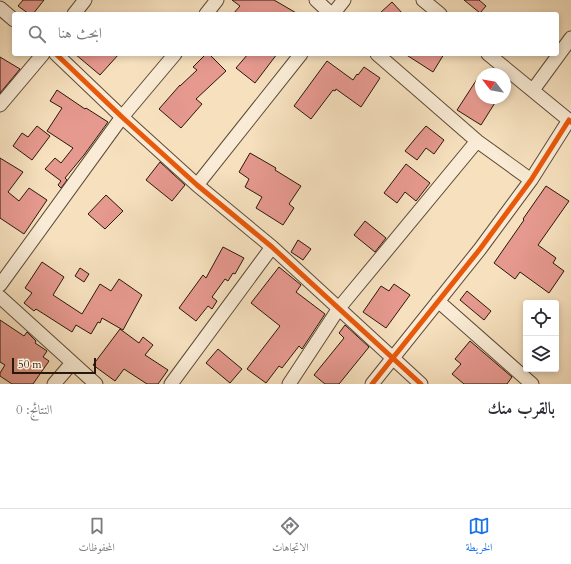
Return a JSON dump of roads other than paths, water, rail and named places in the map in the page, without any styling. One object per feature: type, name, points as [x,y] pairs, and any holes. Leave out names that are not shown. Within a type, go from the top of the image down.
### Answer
[{"type":"street","points":[[76,12],[85,0]]},
{"type":"street","points":[[208,12],[217,0]]},
{"type":"street","points":[[316,0],[330,12]]},
{"type":"street","points":[[334,12],[344,0]]},
{"type":"street","points":[[423,0],[438,12]]},
{"type":"street","points":[[0,8],[12,18]]},
{"type":"street","points":[[559,54],[571,38]]},
{"type":"street","points":[[0,105],[41,56]]},
{"type":"street","points":[[58,56],[122,117],[197,185],[272,247],[421,384]]},
{"type":"street","points":[[0,285],[122,117],[173,56]]},
{"type":"street","points":[[197,185],[299,56]]},
{"type":"street","points":[[379,56],[477,141],[531,180]]},
{"type":"street","points":[[372,384],[480,249],[531,180],[570,121],[490,56]]},
{"type":"street","points":[[533,90],[558,56]]},
{"type":"street","points":[[293,382],[339,308],[477,141]]},
{"type":"street","points":[[170,384],[272,247]]},
{"type":"street","points":[[0,297],[96,384]]},
{"type":"street","points":[[438,301],[532,384]]},
{"type":"street","points":[[54,384],[72,363]]}]
